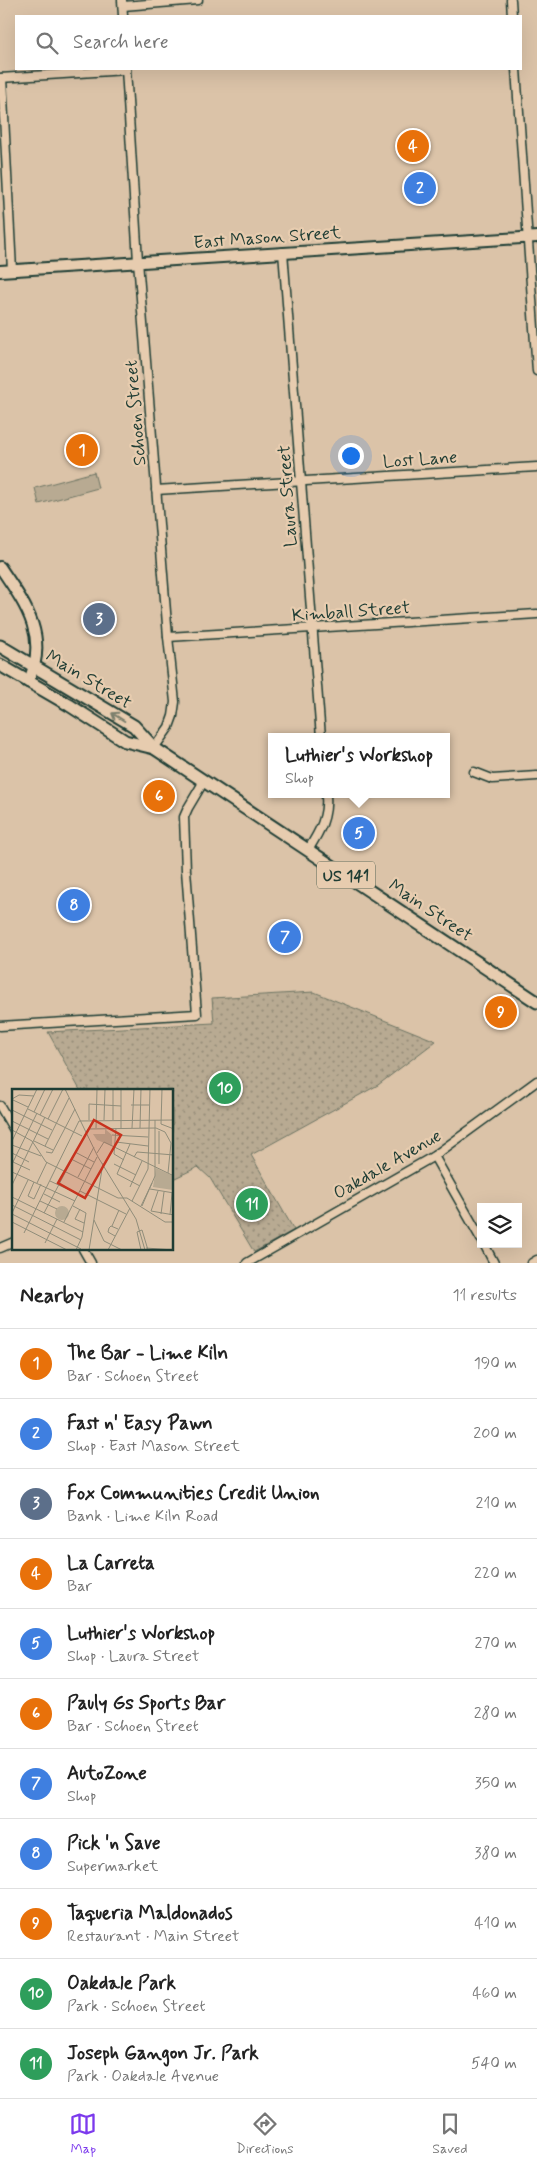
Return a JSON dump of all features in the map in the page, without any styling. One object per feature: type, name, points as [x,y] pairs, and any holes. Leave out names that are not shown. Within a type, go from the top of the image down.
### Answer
[{"type":"main road","name":"East Mason Street","points":[[0,271],[532,237]]},
{"type":"main road","points":[[0,567],[29,612],[35,634],[36,667],[28,682]]},
{"type":"main road","name":"Main Street","points":[[0,646],[134,726],[154,748],[537,1002]]},
{"type":"main road","name":"Main Street","points":[[0,665],[69,705],[125,741],[154,748]]},
{"type":"street","points":[[122,3],[198,0]]},
{"type":"street","points":[[511,0],[512,15]]},
{"type":"street","points":[[12,270],[1,78],[112,70]]},
{"type":"street","name":"Schoen Street","points":[[126,70],[138,261],[168,637],[175,702],[169,727],[154,748]]},
{"type":"street","points":[[516,70],[532,237],[537,370]]},
{"type":"street","name":"Laura Street","points":[[283,252],[321,733]]},
{"type":"street","name":"Lost Lane","points":[[156,490],[537,467]]},
{"type":"street","name":"Kimball Street","points":[[168,637],[537,614]]},
{"type":"street","points":[[474,772],[492,779],[537,776]]},
{"type":"street","points":[[0,1026],[198,1014],[186,870],[184,817],[204,781]]},
{"type":"street","points":[[308,850],[324,822],[327,807],[326,798]]},
{"type":"street","name":"Oakdale Avenue","points":[[247,1263],[434,1156],[537,1081]]},
{"type":"street","points":[[0,1106],[3,1118],[12,1128]]},
{"type":"street","points":[[434,1156],[477,1232]]},
{"type":"street","points":[[0,1248],[12,1243]]},
{"type":"street","points":[[486,1248],[494,1263]]},
{"type":"street","points":[[84,1250],[91,1263]]},
{"type":"street","points":[[532,1263],[537,1260]]},
{"type":"shaded area","points":[[94,472],[98,488],[39,504],[35,488]]},
{"type":"shaded area","points":[[314,992],[436,1041],[378,1085],[251,1155],[294,1230],[254,1252],[210,1178],[198,1167],[174,1179],[174,1089],[79,1089],[48,1032],[214,1023],[212,998]]},
{"type":"place","name":"La Carreta","points":[[413,146]]},
{"type":"place","name":"Fast n' Easy Pawn","points":[[420,188]]},
{"type":"place","name":"The Bar - Lime Kiln","points":[[82,450]]},
{"type":"place","name":"Fox Communities Credit Union","points":[[99,619]]},
{"type":"place","name":"Pauly Gs Sports Bar","points":[[159,796]]},
{"type":"place","name":"Luthier's Workshop","points":[[359,833]]},
{"type":"place","name":"Pick 'n Save","points":[[74,905]]},
{"type":"place","name":"AutoZone","points":[[285,937]]},
{"type":"place","name":"Taqueria Maldonados","points":[[501,1012]]},
{"type":"place","name":"Oakdale Park","points":[[225,1088]]},
{"type":"place","name":"Joseph Gangon Jr. Park","points":[[252,1204]]}]
